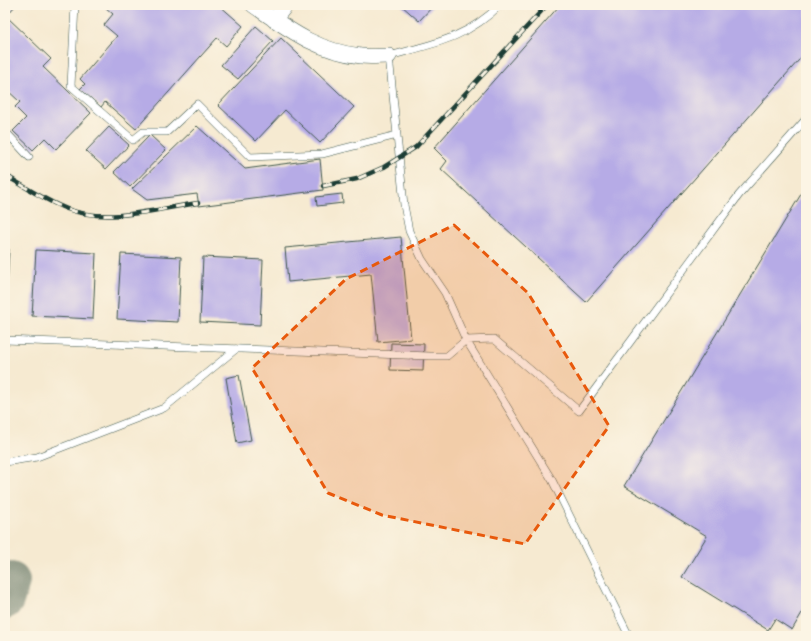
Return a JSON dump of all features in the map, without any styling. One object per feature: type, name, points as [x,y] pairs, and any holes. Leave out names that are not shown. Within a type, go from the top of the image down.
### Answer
[{"type":"street","points":[[253,5],[302,39],[328,50],[361,57],[389,56]]},
{"type":"street","points":[[274,20],[286,5]]},
{"type":"lane","points":[[75,5],[71,86],[133,140],[143,132],[167,132],[197,104],[250,157],[322,154],[397,135]]},
{"type":"lane","points":[[500,5],[476,26],[449,40],[389,56],[404,205],[409,231],[422,258],[445,294],[466,340],[552,480],[629,636]]},
{"type":"lane","points":[[5,340],[447,356],[466,340],[494,339],[579,412],[739,195],[806,119]]},
{"type":"lane","points":[[5,131],[29,157]]},
{"type":"lane","points":[[5,462],[38,457],[164,408],[236,349]]},
{"type":"highlighted area","points":[[454,225],[528,293],[609,426],[525,544],[382,515],[328,493],[252,368],[346,279]]},
{"type":"building","points":[[5,5],[16,5],[6,16],[51,59],[43,67],[91,113],[56,149],[45,138],[33,150],[13,131],[26,118],[15,107],[20,102],[5,88]]},
{"type":"building","points":[[107,5],[219,5],[243,26],[226,46],[217,38],[136,129],[105,102],[101,107],[80,89],[85,84],[80,79],[117,36],[104,25],[113,14],[105,7]]},
{"type":"building","points":[[401,5],[434,5],[419,21]]},
{"type":"building","points":[[560,5],[806,5],[806,52],[586,302],[441,169],[447,161],[434,148]]},
{"type":"building","points":[[256,26],[273,41],[238,79],[221,65]]},
{"type":"building","points":[[281,38],[354,107],[320,143],[285,110],[256,141],[218,105]]},
{"type":"building","points":[[197,126],[245,169],[320,159],[323,190],[199,206],[197,194],[147,200],[132,189]]},
{"type":"building","points":[[109,127],[129,145],[106,169],[86,151]]},
{"type":"building","points":[[150,135],[166,150],[130,187],[114,172]]},
{"type":"building","points":[[806,186],[806,606],[792,630],[775,619],[768,630],[682,577],[707,536],[624,486]]},
{"type":"building","points":[[342,194],[343,203],[317,206],[316,197]]},
{"type":"building","points":[[401,237],[411,339],[378,342],[371,274],[288,282],[285,248]]},
{"type":"building","points":[[5,248],[9,249],[6,309],[5,309]]},
{"type":"building","points":[[36,250],[96,253],[93,319],[32,316]]},
{"type":"building","points":[[121,254],[181,257],[178,322],[117,319]]},
{"type":"building","points":[[203,257],[263,260],[260,325],[200,322]]},
{"type":"building","points":[[391,343],[424,344],[423,371],[390,370]]},
{"type":"building","points":[[239,375],[251,440],[237,443],[226,378]]},
{"type":"taxiway","points":[[5,600],[11,581]]},
{"type":"railway","points":[[323,186],[357,179],[384,167],[416,147],[547,5]]},
{"type":"railway","points":[[5,175],[51,202],[67,209],[83,213],[99,215],[132,214],[198,203]]}]
